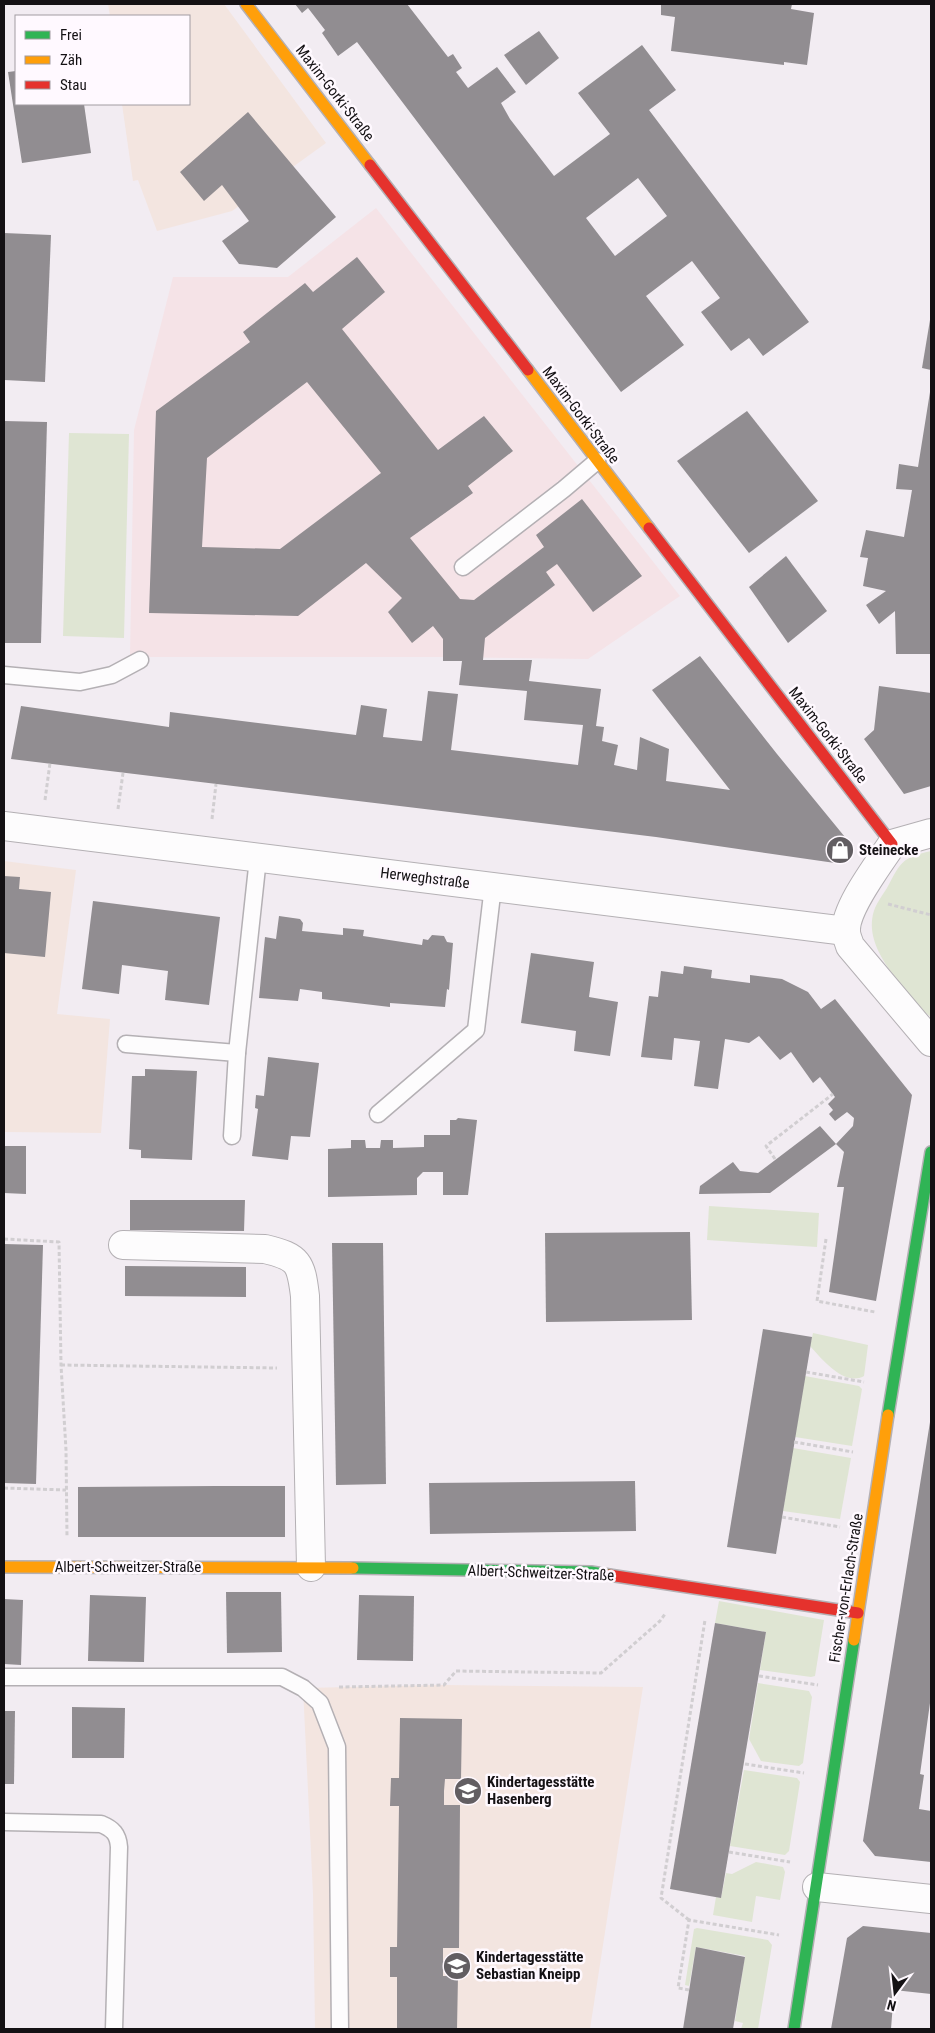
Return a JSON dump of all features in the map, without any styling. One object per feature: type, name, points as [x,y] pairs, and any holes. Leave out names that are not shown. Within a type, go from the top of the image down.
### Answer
[{"type":"street","name":"Maxim-Gorki-Straße","points":[[246,4],[892,844]]},
{"type":"street","name":"Herweghstraße","points":[[4,826],[846,931]]},
{"type":"street","points":[[931,833],[892,844],[855,901],[848,919],[846,931],[850,946],[928,1041],[931,1042]]},
{"type":"street","name":"Fischer-von-Erlach-Straße","points":[[794,2029],[900,1340],[931,1152]]},
{"type":"street","points":[[123,1245],[265,1249],[286,1254],[301,1269],[305,1296],[312,1567]]},
{"type":"street","name":"Albert-Schweitzer-Straße","points":[[4,1567],[312,1567],[591,1572],[858,1613]]},
{"type":"street","points":[[817,1887],[931,1899]]},
{"type":"lane","points":[[463,567],[564,489],[597,460]]},
{"type":"lane","points":[[4,675],[80,682],[112,675],[140,660]]},
{"type":"lane","points":[[232,1136],[237,1053],[258,858]]},
{"type":"lane","points":[[378,1114],[476,1030],[492,886]]},
{"type":"lane","points":[[126,1044],[237,1053]]},
{"type":"lane","points":[[4,1677],[282,1677],[303,1688],[320,1703],[337,1747],[340,2029]]},
{"type":"lane","points":[[4,1822],[101,1824],[111,1828],[118,1836],[114,2029]]},
{"type":"path","points":[[45,800],[50,763]]},
{"type":"path","points":[[118,809],[123,773]]},
{"type":"path","points":[[212,819],[216,784]]},
{"type":"path","points":[[883,903],[931,915]]},
{"type":"path","points":[[775,1159],[766,1146],[832,1094]]},
{"type":"path","points":[[4,1239],[59,1242],[60,1365],[66,1490],[67,1567]]},
{"type":"path","points":[[826,1239],[817,1302],[883,1313]]},
{"type":"path","points":[[60,1365],[306,1368]]},
{"type":"path","points":[[806,1372],[872,1384]]},
{"type":"path","points":[[794,1442],[861,1454]]},
{"type":"path","points":[[4,1488],[66,1490]]},
{"type":"path","points":[[782,1517],[849,1528]]},
{"type":"path","points":[[303,1688],[444,1685],[456,1671],[602,1673],[660,1621],[669,1608]]},
{"type":"path","points":[[706,1618],[660,1898],[689,1920],[783,1936]]},
{"type":"path","points":[[759,1676],[824,1686]]},
{"type":"path","points":[[745,1764],[809,1773]]},
{"type":"path","points":[[729,1852],[795,1862]]},
{"type":"path","points":[[689,1920],[678,1988],[689,1990]]},
{"type":"shaded area","points":[[108,4],[224,4],[326,143],[232,211],[157,231],[138,180],[133,181],[122,105],[190,105],[190,15],[110,15]]},
{"type":"shaded area","points":[[376,208],[680,596],[588,659],[130,657],[134,430],[173,277],[288,277]]},
{"type":"shaded area","points":[[4,861],[76,870],[57,1014],[110,1019],[101,1133],[4,1132]]},
{"type":"shaded area","name":"Kindertagesstätte Hasenberg","points":[[444,1685],[643,1687],[590,2029],[315,2029],[313,1894],[303,1688]]},
{"type":"green space","points":[[69,433],[129,434],[124,638],[63,636]]},
{"type":"green space","points":[[931,851],[931,1017],[923,1011],[886,964],[873,936],[872,922],[876,905],[903,862],[913,856]]},
{"type":"green space","points":[[709,1206],[819,1213],[817,1247],[707,1240]]},
{"type":"green space","points":[[813,1333],[868,1345],[864,1376],[849,1378],[834,1370],[810,1346]]},
{"type":"green space","points":[[805,1376],[859,1386],[862,1389],[852,1446],[795,1437]]},
{"type":"green space","points":[[793,1448],[851,1458],[840,1519],[783,1511]]},
{"type":"green space","points":[[719,1601],[824,1620],[815,1676],[760,1670],[766,1632],[715,1623]]},
{"type":"green space","points":[[758,1683],[809,1691],[812,1697],[803,1763],[799,1766],[761,1761],[749,1739]]},
{"type":"green space","points":[[744,1770],[797,1778],[800,1782],[789,1851],[785,1855],[730,1846]]},
{"type":"green space","points":[[756,1862],[783,1867],[785,1872],[780,1900],[756,1896],[752,1922],[713,1915],[716,1897],[721,1898],[726,1873],[732,1874]]},
{"type":"green space","points":[[694,1929],[768,1940],[772,1945],[758,2029],[741,2029],[743,2023],[735,2021],[745,1956],[696,1947],[689,1986],[685,1985]]},
{"type":"building","points":[[295,4],[407,4],[448,57],[453,54],[462,68],[456,72],[468,88],[497,67],[516,92],[501,103],[510,119],[554,176],[610,134],[578,93],[642,45],[676,90],[649,110],[809,322],[763,356],[749,338],[731,351],[701,312],[720,298],[692,261],[646,296],[684,345],[621,392],[357,42],[338,56],[322,33],[325,30],[308,8],[302,13]],"holes":[[[638,178],[667,216],[615,256],[586,218]]]},
{"type":"building","points":[[661,4],[792,4],[791,9],[814,13],[807,65],[784,62],[784,65],[671,51],[675,17],[661,15]]},
{"type":"building","points":[[539,31],[559,58],[526,85],[504,55]]},
{"type":"building","points":[[15,71],[15,105],[84,105],[91,153],[22,163],[8,72]]},
{"type":"building","points":[[248,112],[336,217],[277,268],[239,264],[222,241],[249,221],[222,185],[204,201],[180,172]]},
{"type":"building","points":[[4,233],[51,235],[45,382],[4,380]]},
{"type":"building","points":[[357,257],[385,292],[342,329],[438,450],[484,416],[513,451],[468,486],[473,493],[410,538],[460,599],[474,600],[544,547],[536,535],[582,499],[642,576],[593,612],[557,564],[546,572],[555,585],[485,638],[483,660],[532,660],[529,681],[601,689],[596,726],[604,727],[602,741],[618,745],[614,765],[637,770],[640,737],[669,749],[666,781],[730,790],[652,690],[700,656],[849,842],[835,863],[656,837],[11,759],[21,706],[169,727],[170,712],[356,735],[361,705],[387,709],[383,737],[422,741],[428,691],[458,694],[451,750],[578,765],[583,725],[524,720],[527,691],[459,685],[462,661],[443,661],[443,639],[433,626],[412,643],[388,612],[402,598],[366,563],[298,616],[149,613],[156,411],[250,342],[243,332],[305,283],[313,292]],"holes":[[[307,382],[381,473],[280,549],[202,547],[207,458]]]},
{"type":"building","points":[[931,320],[931,370],[922,368]]},
{"type":"building","points":[[930,392],[931,654],[896,654],[895,611],[879,624],[866,605],[886,591],[863,586],[868,558],[860,557],[866,530],[904,537],[912,490],[896,489],[899,464],[918,467]]},
{"type":"building","points":[[747,411],[818,501],[749,553],[677,461]]},
{"type":"building","points":[[4,421],[47,422],[41,643],[4,643]]},
{"type":"building","points":[[786,556],[827,611],[788,643],[749,587]]},
{"type":"building","points":[[879,686],[931,693],[931,786],[904,794],[864,739],[874,730]]},
{"type":"building","points":[[4,876],[20,877],[19,889],[51,892],[45,957],[4,953]]},
{"type":"building","points":[[93,901],[220,917],[209,1005],[165,1000],[168,971],[122,965],[119,994],[82,989]]},
{"type":"building","points":[[279,916],[300,919],[303,923],[302,931],[343,935],[343,928],[364,930],[363,936],[422,945],[423,939],[428,940],[432,935],[444,936],[447,942],[453,943],[449,990],[447,989],[445,1007],[390,1003],[390,1007],[322,999],[322,992],[300,989],[298,1001],[259,998],[265,937],[276,939]]},
{"type":"building","points":[[531,953],[594,962],[589,997],[618,1002],[610,1056],[574,1051],[576,1031],[521,1023]]},
{"type":"building","points":[[684,966],[712,970],[711,978],[750,983],[750,975],[782,979],[808,992],[821,1009],[835,999],[912,1095],[876,1301],[829,1292],[844,1187],[837,1187],[844,1152],[836,1144],[853,1126],[854,1118],[847,1112],[835,1121],[829,1114],[833,1110],[828,1104],[835,1097],[820,1077],[813,1083],[791,1052],[780,1060],[759,1036],[749,1043],[725,1039],[718,1089],[694,1086],[700,1041],[674,1038],[672,1060],[641,1057],[649,996],[658,997],[661,971],[683,974]]},
{"type":"building","points":[[268,1057],[319,1063],[310,1137],[291,1136],[288,1160],[252,1156],[258,1109],[255,1108],[256,1095],[264,1096]]},
{"type":"building","points":[[145,1069],[197,1071],[192,1160],[141,1158],[141,1150],[129,1149],[132,1076],[145,1076]]},
{"type":"building","points":[[458,1118],[477,1120],[468,1195],[443,1195],[443,1172],[423,1172],[417,1178],[417,1195],[328,1197],[328,1149],[351,1148],[351,1140],[365,1140],[366,1148],[380,1148],[381,1140],[393,1140],[393,1148],[424,1147],[424,1135],[450,1135],[450,1120]]},
{"type":"building","points":[[820,1126],[836,1144],[770,1193],[699,1194],[700,1186],[733,1162],[740,1171],[758,1173]]},
{"type":"building","points":[[4,1146],[26,1146],[26,1194],[4,1193]]},
{"type":"building","points":[[130,1200],[245,1200],[244,1231],[130,1230]]},
{"type":"building","points":[[690,1232],[692,1320],[546,1322],[545,1233]]},
{"type":"building","points":[[332,1243],[383,1243],[386,1484],[336,1485]]},
{"type":"building","points":[[4,1244],[43,1245],[36,1484],[4,1483]]},
{"type":"building","points":[[125,1266],[246,1267],[246,1297],[125,1296]]},
{"type":"building","points":[[763,1329],[812,1337],[776,1554],[727,1547]]},
{"type":"building","points":[[930,1422],[931,1696],[920,1774],[924,1775],[919,1809],[931,1811],[931,1862],[875,1856],[863,1841]]},
{"type":"building","points":[[635,1481],[636,1531],[430,1534],[429,1483]]},
{"type":"building","points":[[285,1486],[285,1537],[78,1537],[78,1487]]},
{"type":"building","points":[[226,1592],[281,1592],[282,1652],[227,1653]]},
{"type":"building","points":[[90,1595],[146,1597],[144,1662],[88,1661]]},
{"type":"building","points":[[359,1595],[414,1596],[413,1661],[357,1660]]},
{"type":"building","points":[[4,1599],[23,1600],[21,1665],[4,1664]]},
{"type":"building","points":[[715,1623],[766,1632],[721,1898],[670,1889]]},
{"type":"building","points":[[72,1707],[125,1708],[124,1758],[72,1758]]},
{"type":"building","points":[[4,1711],[15,1711],[14,1784],[4,1784]]},
{"type":"building","points":[[400,1718],[462,1719],[461,1779],[445,1779],[444,1791],[444,1805],[460,1805],[459,1948],[443,1948],[443,1976],[458,1976],[457,2029],[397,2029],[397,1977],[390,1977],[390,1947],[397,1947],[399,1806],[390,1806],[391,1778],[399,1778]]},
{"type":"building","points":[[863,1926],[931,1933],[931,1994],[894,1990],[891,2029],[831,2029],[847,1938]]},
{"type":"building","points":[[696,1947],[745,1957],[733,2029],[683,2029]]},
{"type":"traffic: fast","points":[[888,1415],[931,1152]]},
{"type":"traffic: fast","points":[[353,1568],[591,1572],[609,1575]]},
{"type":"traffic: fast","points":[[794,2029],[854,1640]]},
{"type":"traffic: slow","points":[[246,4],[370,165]]},
{"type":"traffic: slow","points":[[528,370],[649,528]]},
{"type":"traffic: slow","points":[[854,1640],[888,1415]]},
{"type":"traffic: slow","points":[[4,1567],[353,1568]]},
{"type":"traffic: jam","points":[[370,165],[528,370]]},
{"type":"traffic: jam","points":[[649,528],[892,844]]},
{"type":"traffic: jam","points":[[609,1575],[858,1613]]},
{"type":"place","name":"Steinecke","points":[[840,850]]},
{"type":"place","name":"Kindertagesstätte Hasenberg","points":[[468,1791]]},
{"type":"place","name":"Kindertagesstätte Sebastian Kneipp","points":[[457,1966]]}]
